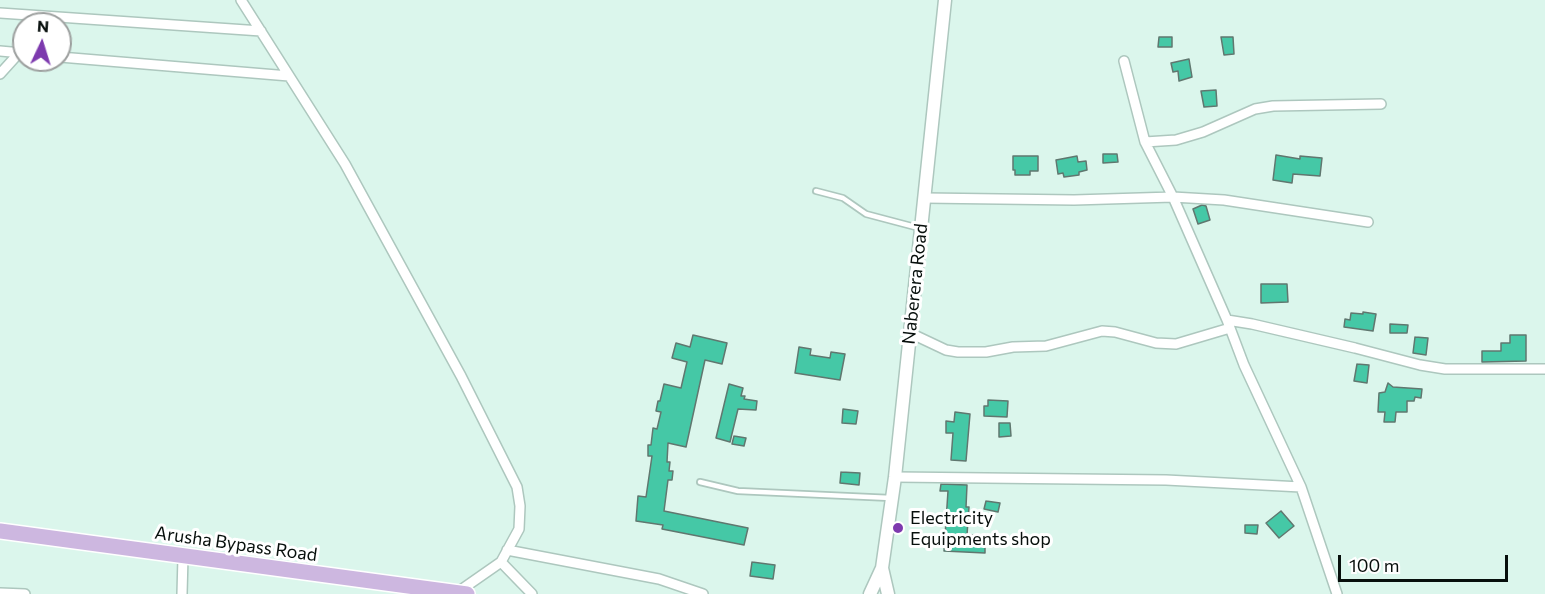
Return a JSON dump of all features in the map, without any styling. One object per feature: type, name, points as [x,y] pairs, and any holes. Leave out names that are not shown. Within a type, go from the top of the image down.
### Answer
[{"type":"main road","name":"Arusha Bypass Road","points":[[0,531],[462,593]]},
{"type":"street","points":[[241,0],[345,164],[461,376],[517,487],[519,529],[501,562],[462,593]]},
{"type":"street","name":"Naberera Road","points":[[870,594],[882,568],[895,477],[945,0]]},
{"type":"street","points":[[0,13],[261,31]]},
{"type":"street","points":[[72,58],[289,76]]},
{"type":"street","points":[[1124,61],[1145,142],[1173,197],[1244,365],[1301,487],[1336,594]]},
{"type":"street","points":[[0,74],[12,63]]},
{"type":"street","points":[[1145,142],[1176,140],[1203,132],[1255,109],[1273,106],[1381,104]]},
{"type":"street","points":[[925,198],[1074,200],[1173,197],[1224,200],[1368,222]]},
{"type":"street","points":[[910,333],[946,350],[986,352],[1013,347],[1046,346],[1102,331],[1115,332],[1156,343],[1176,344],[1228,324],[1252,324],[1445,369],[1545,369]]},
{"type":"street","points":[[895,477],[1156,480],[1301,487]]},
{"type":"street","points":[[507,549],[659,579],[703,594]]},
{"type":"street","points":[[182,594],[183,557]]},
{"type":"street","points":[[501,562],[532,594]]},
{"type":"street","name":"Naberera Road","points":[[882,568],[888,594]]},
{"type":"street","points":[[0,593],[26,594]]},
{"type":"lane","points":[[816,191],[843,198],[866,214],[921,228]]},
{"type":"lane","points":[[700,482],[738,491],[892,498]]},
{"type":"building","points":[[1159,37],[1172,37],[1172,47],[1158,47]]},
{"type":"building","points":[[1221,37],[1233,37],[1234,54],[1224,55]]},
{"type":"building","points":[[1189,59],[1192,77],[1179,81],[1178,71],[1173,72],[1171,63]]},
{"type":"building","points":[[1216,90],[1217,106],[1204,107],[1201,91]]},
{"type":"building","points":[[1103,154],[1117,154],[1118,162],[1103,163]]},
{"type":"building","points":[[1276,155],[1300,159],[1300,156],[1322,158],[1320,176],[1293,174],[1292,183],[1273,180]]},
{"type":"building","points":[[1013,156],[1038,156],[1038,171],[1030,171],[1030,175],[1015,175]]},
{"type":"building","points":[[1077,156],[1078,162],[1086,161],[1087,170],[1079,172],[1079,175],[1064,177],[1063,173],[1058,174],[1056,160]]},
{"type":"building","points":[[1202,205],[1206,206],[1210,220],[1198,224],[1193,209]]},
{"type":"building","points":[[1261,284],[1287,284],[1288,302],[1261,303]]},
{"type":"building","points":[[1363,312],[1376,314],[1373,331],[1344,327],[1345,319],[1350,320],[1351,313],[1363,314]]},
{"type":"building","points":[[1390,324],[1408,325],[1407,333],[1390,333]]},
{"type":"building","points":[[693,335],[727,343],[722,364],[705,360],[686,447],[668,443],[667,462],[670,462],[669,471],[673,471],[672,480],[668,480],[664,511],[748,528],[744,545],[662,529],[663,525],[636,521],[638,496],[646,497],[652,456],[648,456],[648,445],[651,445],[653,428],[657,429],[661,412],[656,411],[658,401],[660,401],[664,384],[681,388],[687,362],[672,358],[676,343],[690,347]]},
{"type":"building","points":[[1510,335],[1526,335],[1526,361],[1482,362],[1482,351],[1501,351],[1501,343],[1510,343]]},
{"type":"building","points":[[1415,337],[1428,338],[1426,355],[1413,353]]},
{"type":"building","points":[[799,347],[811,349],[810,355],[830,358],[831,352],[845,354],[840,380],[795,373]]},
{"type":"building","points":[[1357,364],[1369,365],[1367,383],[1354,381]]},
{"type":"building","points":[[1388,383],[1393,387],[1422,389],[1421,398],[1415,397],[1414,401],[1407,401],[1407,412],[1396,412],[1395,422],[1384,422],[1385,412],[1378,412],[1379,393],[1385,392]]},
{"type":"building","points":[[729,384],[743,388],[741,396],[745,396],[744,399],[757,401],[756,410],[738,409],[730,442],[716,438]]},
{"type":"building","points":[[988,400],[1008,401],[1007,417],[984,416],[984,406],[988,406]]},
{"type":"building","points":[[843,409],[858,411],[856,424],[842,423]]},
{"type":"building","points":[[955,412],[970,414],[966,461],[951,460],[953,433],[946,433],[946,421],[954,422]]},
{"type":"building","points":[[999,423],[1010,423],[1011,436],[999,437]]},
{"type":"building","points":[[734,436],[746,438],[744,446],[732,444]]},
{"type":"building","points":[[841,472],[860,473],[859,485],[840,483]]},
{"type":"building","points":[[941,484],[967,485],[966,507],[969,507],[967,535],[985,535],[985,553],[944,551],[948,491],[940,491]]},
{"type":"building","points":[[986,501],[1000,503],[998,512],[984,509]]},
{"type":"building","points":[[1281,511],[1294,526],[1279,538],[1266,523]]},
{"type":"building","points":[[1245,525],[1258,525],[1257,534],[1245,533]]},
{"type":"building","points":[[752,562],[775,565],[773,579],[750,576]]},
{"type":"place","name":"Electricity Equipments shop","points":[[898,528]]}]
